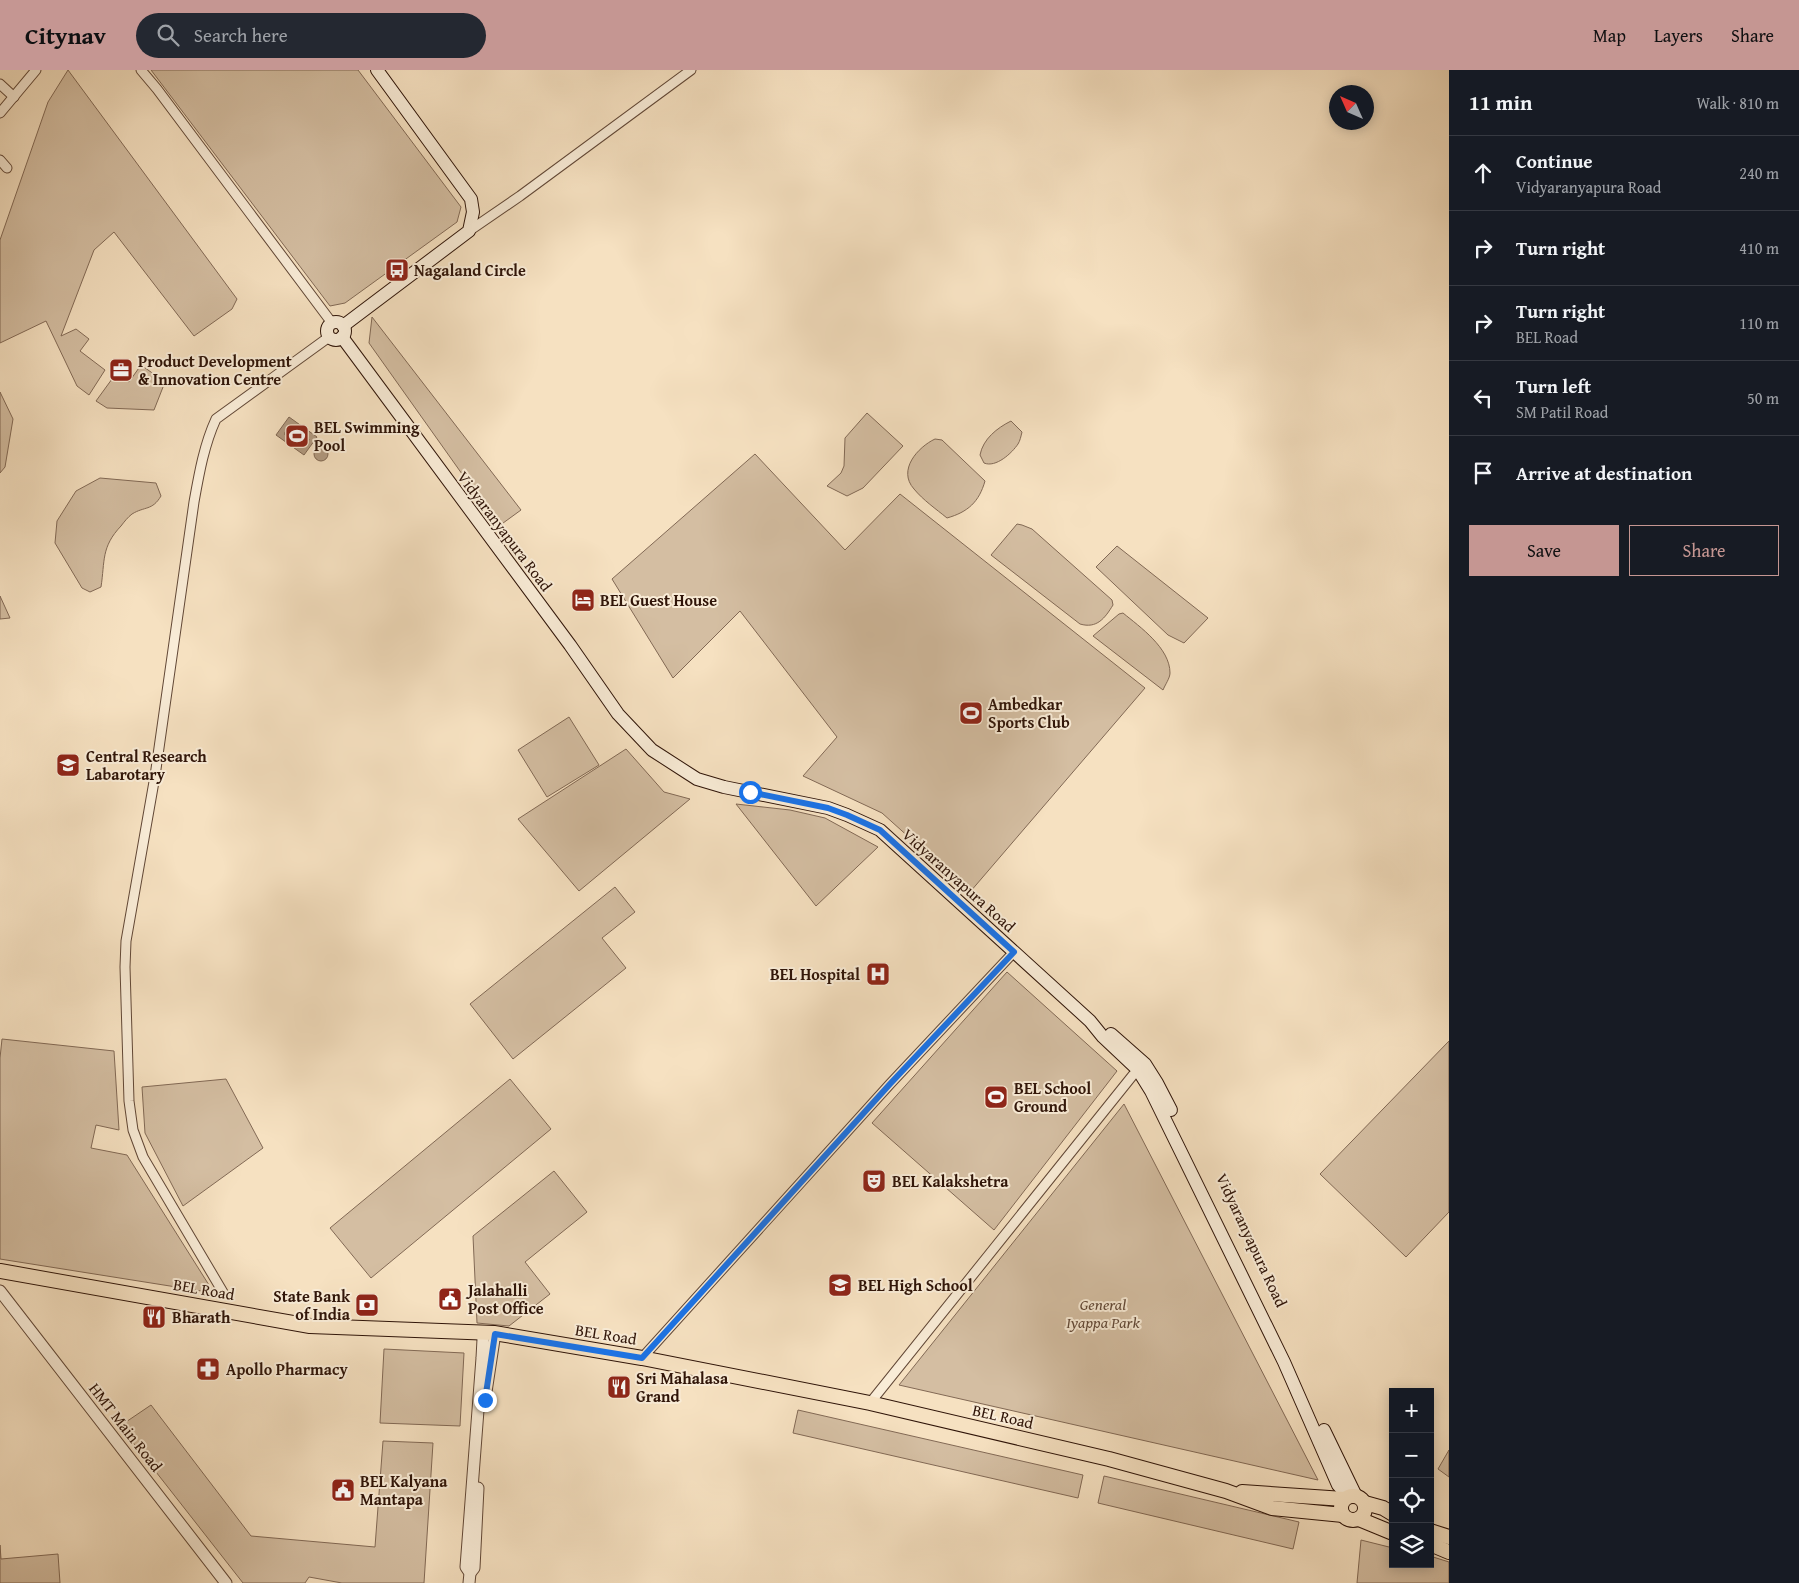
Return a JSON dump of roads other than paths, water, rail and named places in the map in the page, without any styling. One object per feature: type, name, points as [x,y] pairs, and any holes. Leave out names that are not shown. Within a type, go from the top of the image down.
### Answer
[{"type":"main road","points":[[329,337],[334,340],[339,329],[469,231],[473,212],[471,199],[377,70]]},
{"type":"main road","name":"Vidyaranyapura Road","points":[[339,329],[570,645],[618,714],[652,750],[697,779],[724,787],[820,806],[847,815],[880,830],[1090,1021],[1108,1032],[1141,1067],[1284,1362],[1338,1485],[1353,1498]]},
{"type":"main road","name":"BEL Road","points":[[0,1272],[310,1326],[481,1332],[642,1358],[870,1403],[1109,1459],[1226,1491],[1272,1508],[1343,1515]]},
{"type":"main road","name":"BEL Road","points":[[1226,1491],[1353,1498],[1389,1512]]},
{"type":"main road","points":[[1359,1519],[1365,1511],[1353,1498],[1341,1504],[1340,1510],[1350,1520],[1359,1519],[1389,1531]]},
{"type":"main road","points":[[1434,1532],[1449,1537]]},
{"type":"main road","points":[[1434,1546],[1449,1552]]},
{"type":"street","points":[[141,70],[157,88],[339,329]]},
{"type":"street","points":[[469,231],[520,196],[691,70]]},
{"type":"street","points":[[0,113],[33,71]]},
{"type":"street","points":[[0,84],[14,97]]},
{"type":"street","points":[[0,160],[7,168]]},
{"type":"street","points":[[224,1294],[143,1157],[133,1130],[129,1101],[125,967],[128,924],[155,776],[194,502],[211,429],[216,419],[329,337]]},
{"type":"street","points":[[642,1358],[883,1092],[1014,952]]},
{"type":"street","points":[[870,1403],[1141,1067]]},
{"type":"street","name":"HMT Main Road","points":[[0,1291],[226,1583]]},
{"type":"street","points":[[469,1578],[466,1567],[482,1358],[483,1339],[481,1332]]},
{"type":"street","points":[[469,1578],[474,1568],[481,1444],[485,1400],[495,1334]]},
{"type":"water","name":"BEL Swimming Pool","points":[[289,417],[317,437],[304,455],[276,435]]},
{"type":"water","points":[[318,447],[324,447],[328,454],[324,461],[318,461],[314,457],[314,451]]},
{"type":"place","name":"Nagaland Circle","points":[[397,270]]},
{"type":"place","name":"Product Development & Innovation Centre","points":[[121,370]]},
{"type":"place","name":"BEL Swimming Pool","points":[[297,436]]},
{"type":"place","name":"BEL Guest House","points":[[583,600]]},
{"type":"place","name":"Ambedkar Sports Club","points":[[971,713]]},
{"type":"place","name":"Central Research Labarotary","points":[[68,765]]},
{"type":"place","name":"BEL Hospital","points":[[878,974]]},
{"type":"place","name":"BEL School Ground","points":[[996,1097]]},
{"type":"place","name":"BEL Kalakshetra","points":[[874,1181]]},
{"type":"place","name":"BEL High School","points":[[840,1285]]},
{"type":"place","name":"Jalahalli Post Office","points":[[450,1299]]},
{"type":"place","name":"State Bank of India","points":[[367,1305]]},
{"type":"place","name":"Bharath","points":[[154,1317]]},
{"type":"place","name":"Apollo Pharmacy","points":[[208,1369]]},
{"type":"place","name":"Sri Mahalasa Grand","points":[[619,1387]]},
{"type":"place","name":"BEL Kalyana Mantapa","points":[[343,1490]]},
{"type":"park label","name":"General Iyappa Park","points":[[1103,1313]]}]
